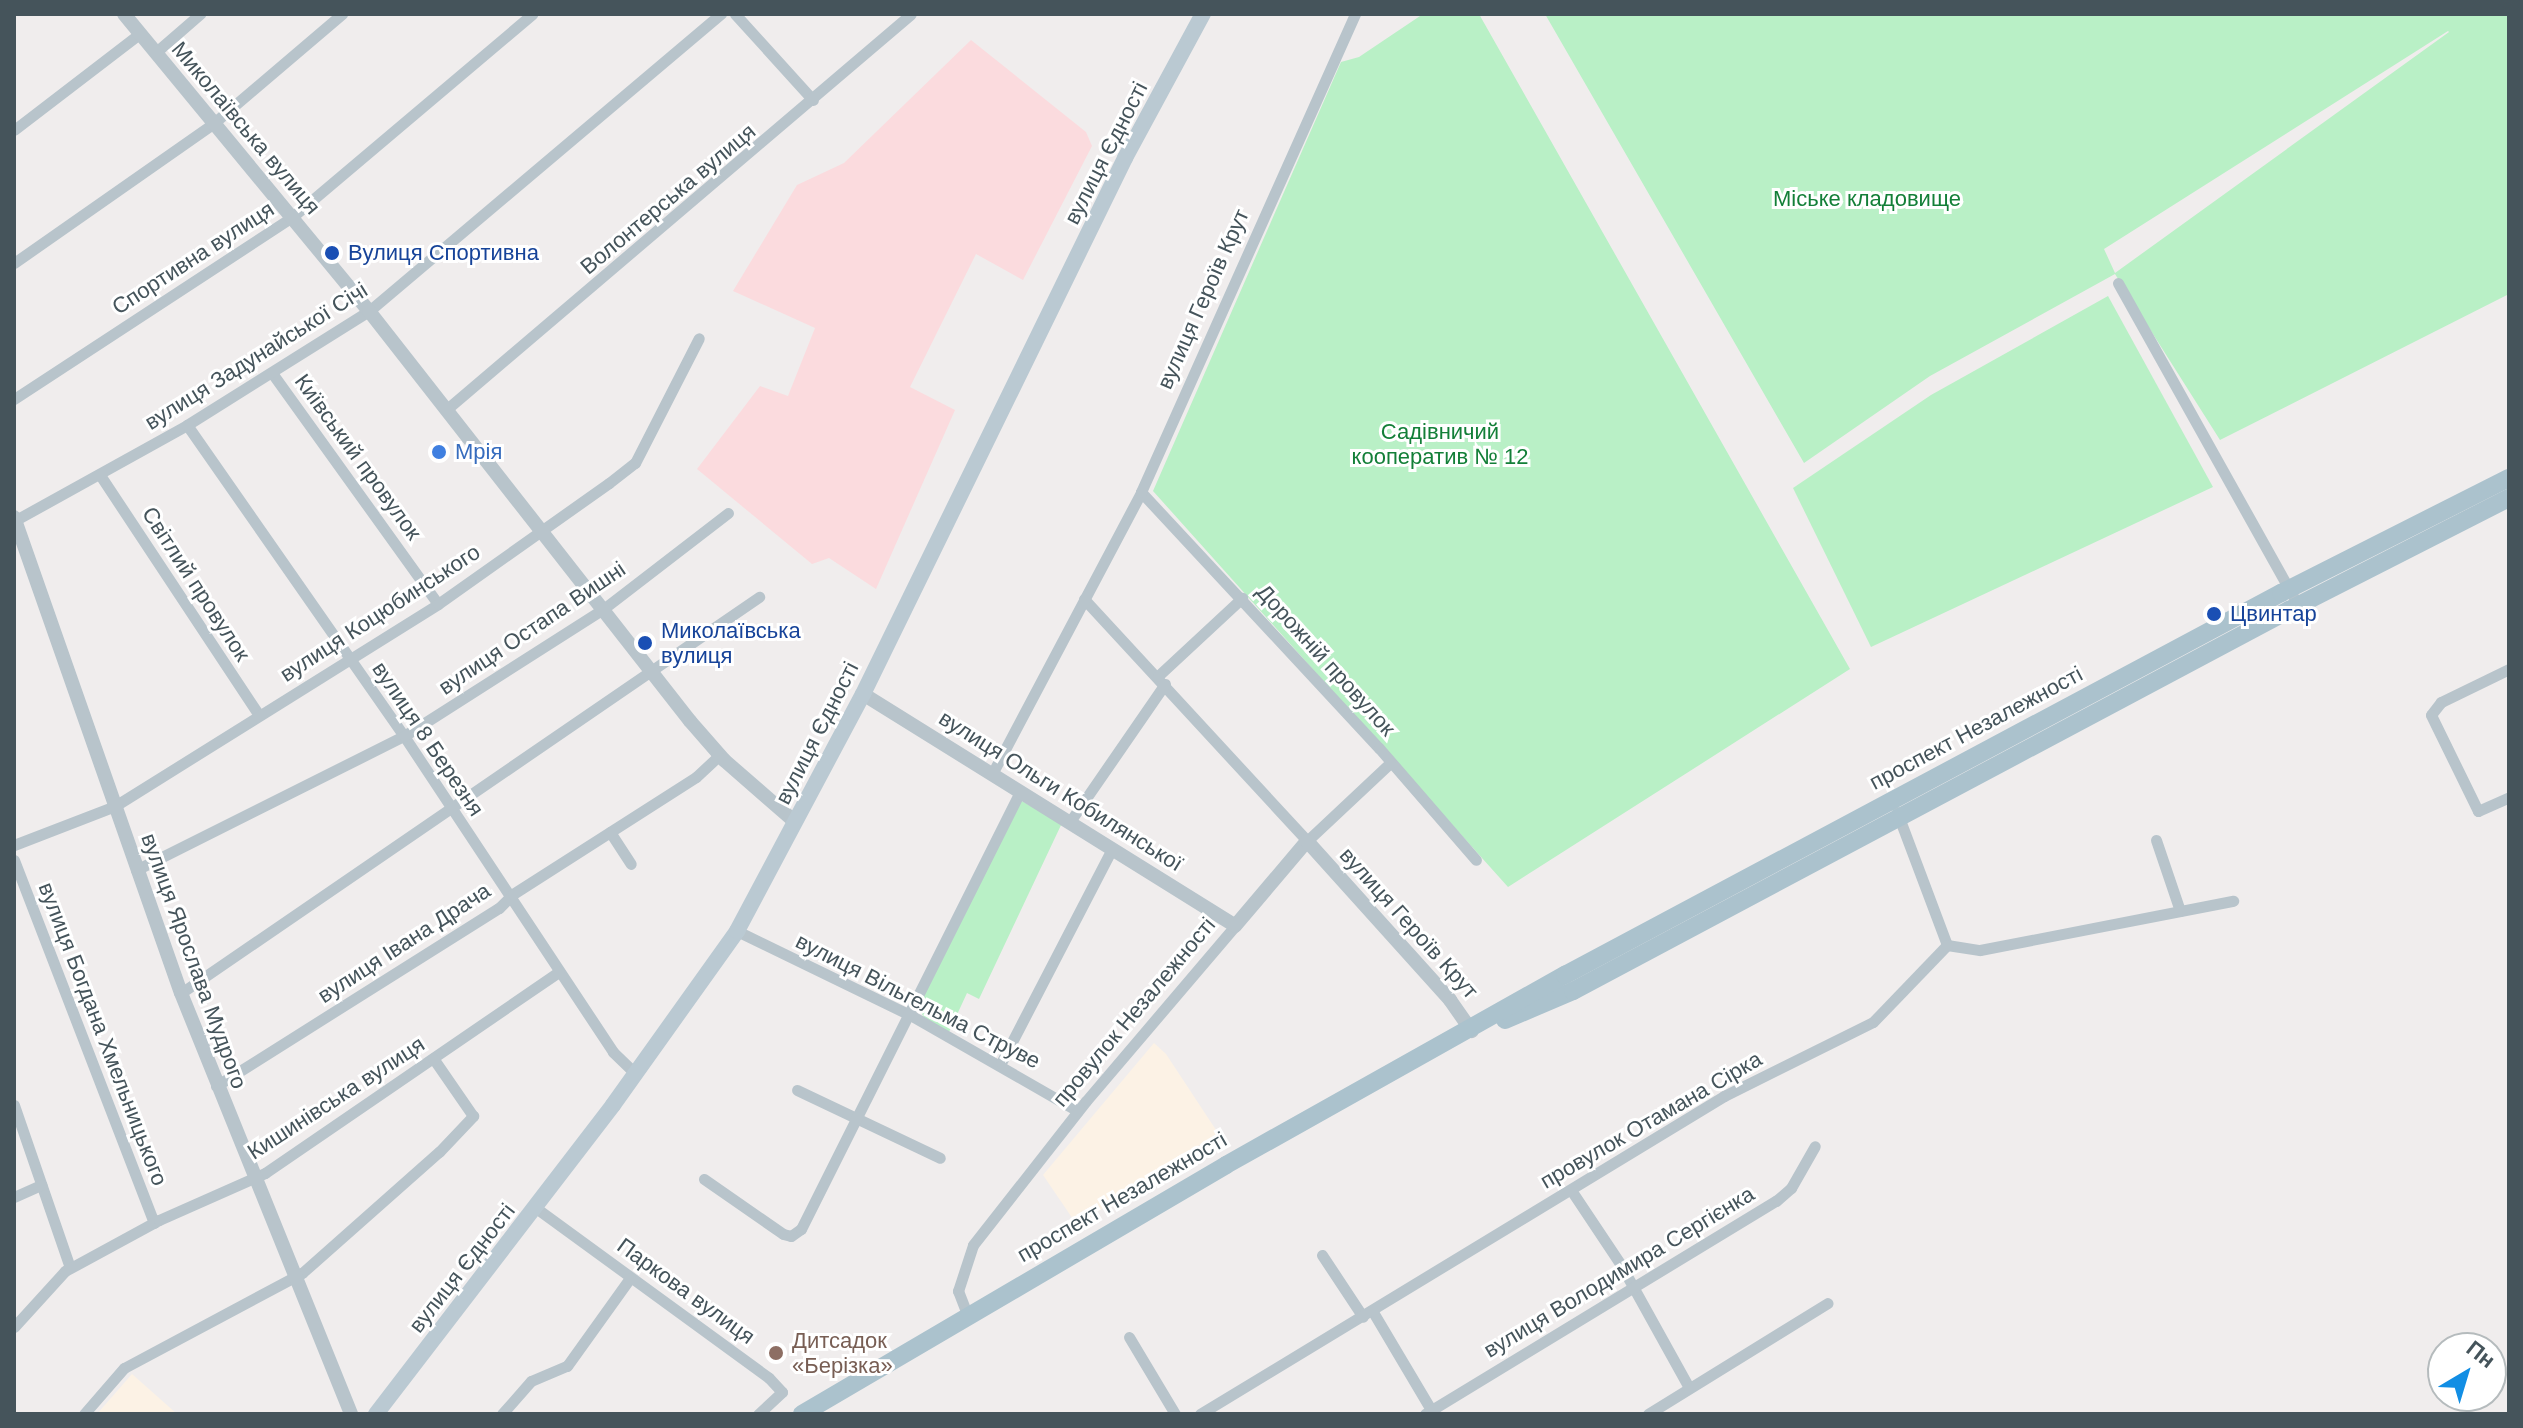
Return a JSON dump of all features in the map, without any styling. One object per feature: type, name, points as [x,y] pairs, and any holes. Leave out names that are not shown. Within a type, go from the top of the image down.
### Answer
[{"type":"main road","name":"вулиця Єдності","points":[[376,1414],[536,1208],[737,931],[863,694],[1125,158],[1203,14]]},
{"type":"main road","name":"проспект Незалежності","points":[[805,1413],[967,1314],[1472,1031],[1563,987],[2294,597],[2509,478]]},
{"type":"main road","name":"проспект Незалежності","points":[[2294,597],[2509,498]]},
{"type":"street","name":"Миколаївська вулиця","points":[[124,14],[369,311],[541,527],[650,672],[720,755],[795,822]]},
{"type":"street","points":[[155,53],[200,14]]},
{"type":"street","points":[[14,263],[215,122],[342,14]]},
{"type":"street","name":"Спортивна вулиця","points":[[14,399],[291,218],[532,14]]},
{"type":"street","name":"вулиця Задунайської Січі","points":[[14,519],[187,425],[369,311],[721,14]]},
{"type":"street","points":[[735,14],[813,100]]},
{"type":"street","name":"Волонтерська вулиця","points":[[447,409],[911,14]]},
{"type":"street","name":"вулиця Героїв Крут","points":[[992,774],[1141,492],[1355,14]]},
{"type":"street","points":[[14,130],[139,34]]},
{"type":"street","points":[[2118,283],[2294,597]]},
{"type":"street","name":"вулиця Коцюбинського","points":[[14,845],[115,806],[438,604],[541,527],[635,463],[699,338]]},
{"type":"street","name":"Київський провулок","points":[[272,373],[438,604]]},
{"type":"street","name":"вулиця 8 Березня","points":[[187,425],[404,736],[613,1052],[636,1074]]},
{"type":"street","name":"Світлий провулок","points":[[100,475],[259,715]]},
{"type":"street","name":"Дорожній провулок","points":[[1141,492],[1242,598],[1476,860]]},
{"type":"street","name":"вулиця Остапа Вишні","points":[[136,870],[404,736],[602,610],[728,513]]},
{"type":"street","name":"вулиця Ярослава Мудрого","points":[[14,519],[136,870],[216,1086],[292,1277],[351,1414]]},
{"type":"street","points":[[181,993],[759,597]]},
{"type":"street","points":[[1069,823],[1162,680],[1242,598]]},
{"type":"street","name":"вулиця Героїв Крут","points":[[1084,599],[1162,680],[1450,1000],[1472,1031]]},
{"type":"street","points":[[2509,669],[2432,711],[2432,722],[2478,811],[2509,797]]},
{"type":"street","name":"вулиця Ольги Кобилянської","points":[[863,694],[1235,926]]},
{"type":"street","name":"вулиця Івана Драча","points":[[216,1086],[696,777],[720,755]]},
{"type":"street","name":"провулок Незалежності","points":[[967,1314],[958,1291],[968,1254],[1078,1111],[1307,841],[1390,763]]},
{"type":"street","points":[[704,1179],[791,1236],[801,1229],[1020,791]]},
{"type":"street","points":[[1896,809],[1947,945],[1980,950],[2233,901]]},
{"type":"street","points":[[610,832],[631,864]]},
{"type":"street","points":[[2156,840],[2180,911]]},
{"type":"street","points":[[1001,1063],[1112,849]]},
{"type":"street","name":"вулиця Богдана Хмельницького","points":[[14,860],[154,1223]]},
{"type":"street","name":"вулиця Вільгельма Струве","points":[[737,931],[907,1013],[1001,1063],[1078,1111]]},
{"type":"street","name":"провулок Отамана Сірка","points":[[1200,1414],[1724,1096],[1873,1022],[1947,945]]},
{"type":"street","name":"Кишинівська вулиця","points":[[14,1327],[70,1268],[154,1223],[252,1177],[559,972]]},
{"type":"street","points":[[84,1414],[124,1368],[292,1277],[356,1227],[473,1116],[433,1058]]},
{"type":"street","points":[[797,1090],[940,1158]]},
{"type":"street","points":[[14,1105],[70,1268]]},
{"type":"street","name":"вулиця Володимира Сергієнка","points":[[1430,1413],[1784,1195],[1815,1146]]},
{"type":"street","points":[[14,1197],[41,1185]]},
{"type":"street","points":[[1571,1190],[1688,1386]]},
{"type":"street","name":"Паркова вулиця","points":[[536,1208],[769,1378],[782,1392],[758,1414]]},
{"type":"street","points":[[1322,1255],[1368,1314],[1430,1413]]},
{"type":"street","points":[[502,1414],[531,1381],[567,1366],[630,1278]]},
{"type":"street","points":[[1648,1414],[1688,1386],[1828,1303]]},
{"type":"street","points":[[1129,1337],[1175,1414]]},
{"type":"shaded area","points":[[971,40],[1086,132],[1092,146],[1023,280],[976,254],[910,387],[955,410],[876,589],[829,558],[812,564],[697,469],[760,386],[788,396],[815,328],[733,291],[797,185],[844,163]]},
{"type":"shaded area","points":[[1154,1043],[1166,1054],[1218,1133],[1077,1225],[1043,1175]]},
{"type":"shaded area","points":[[132,1374],[177,1414],[97,1414]]},
{"type":"green space","name":"Садівничий кооператив № 12","points":[[1423,14],[1479,14],[1850,669],[1508,887],[1153,491],[1341,62],[1359,57]]},
{"type":"green space","name":"Міське кладовище","points":[[1545,14],[2509,14],[2509,294],[2220,440],[2115,274],[1930,376],[1804,463]],"holes":[[[2449,32],[2115,273],[2104,249]]]},
{"type":"green space","points":[[2108,296],[2213,487],[1871,647],[1793,488],[1931,395]]},
{"type":"green space","points":[[1018,799],[1062,823],[979,999],[967,993],[949,1032],[924,1018],[918,1006]]},
{"type":"place","name":"Вулиця Спортивна","points":[[332,253]]},
{"type":"place","name":"Мрія","points":[[439,452]]},
{"type":"place","name":"Цвинтар","points":[[2214,614]]},
{"type":"place","name":"Миколаївська вулиця","points":[[645,643]]},
{"type":"place","name":"Дитсадок «Берізка»","points":[[776,1353]]}]
